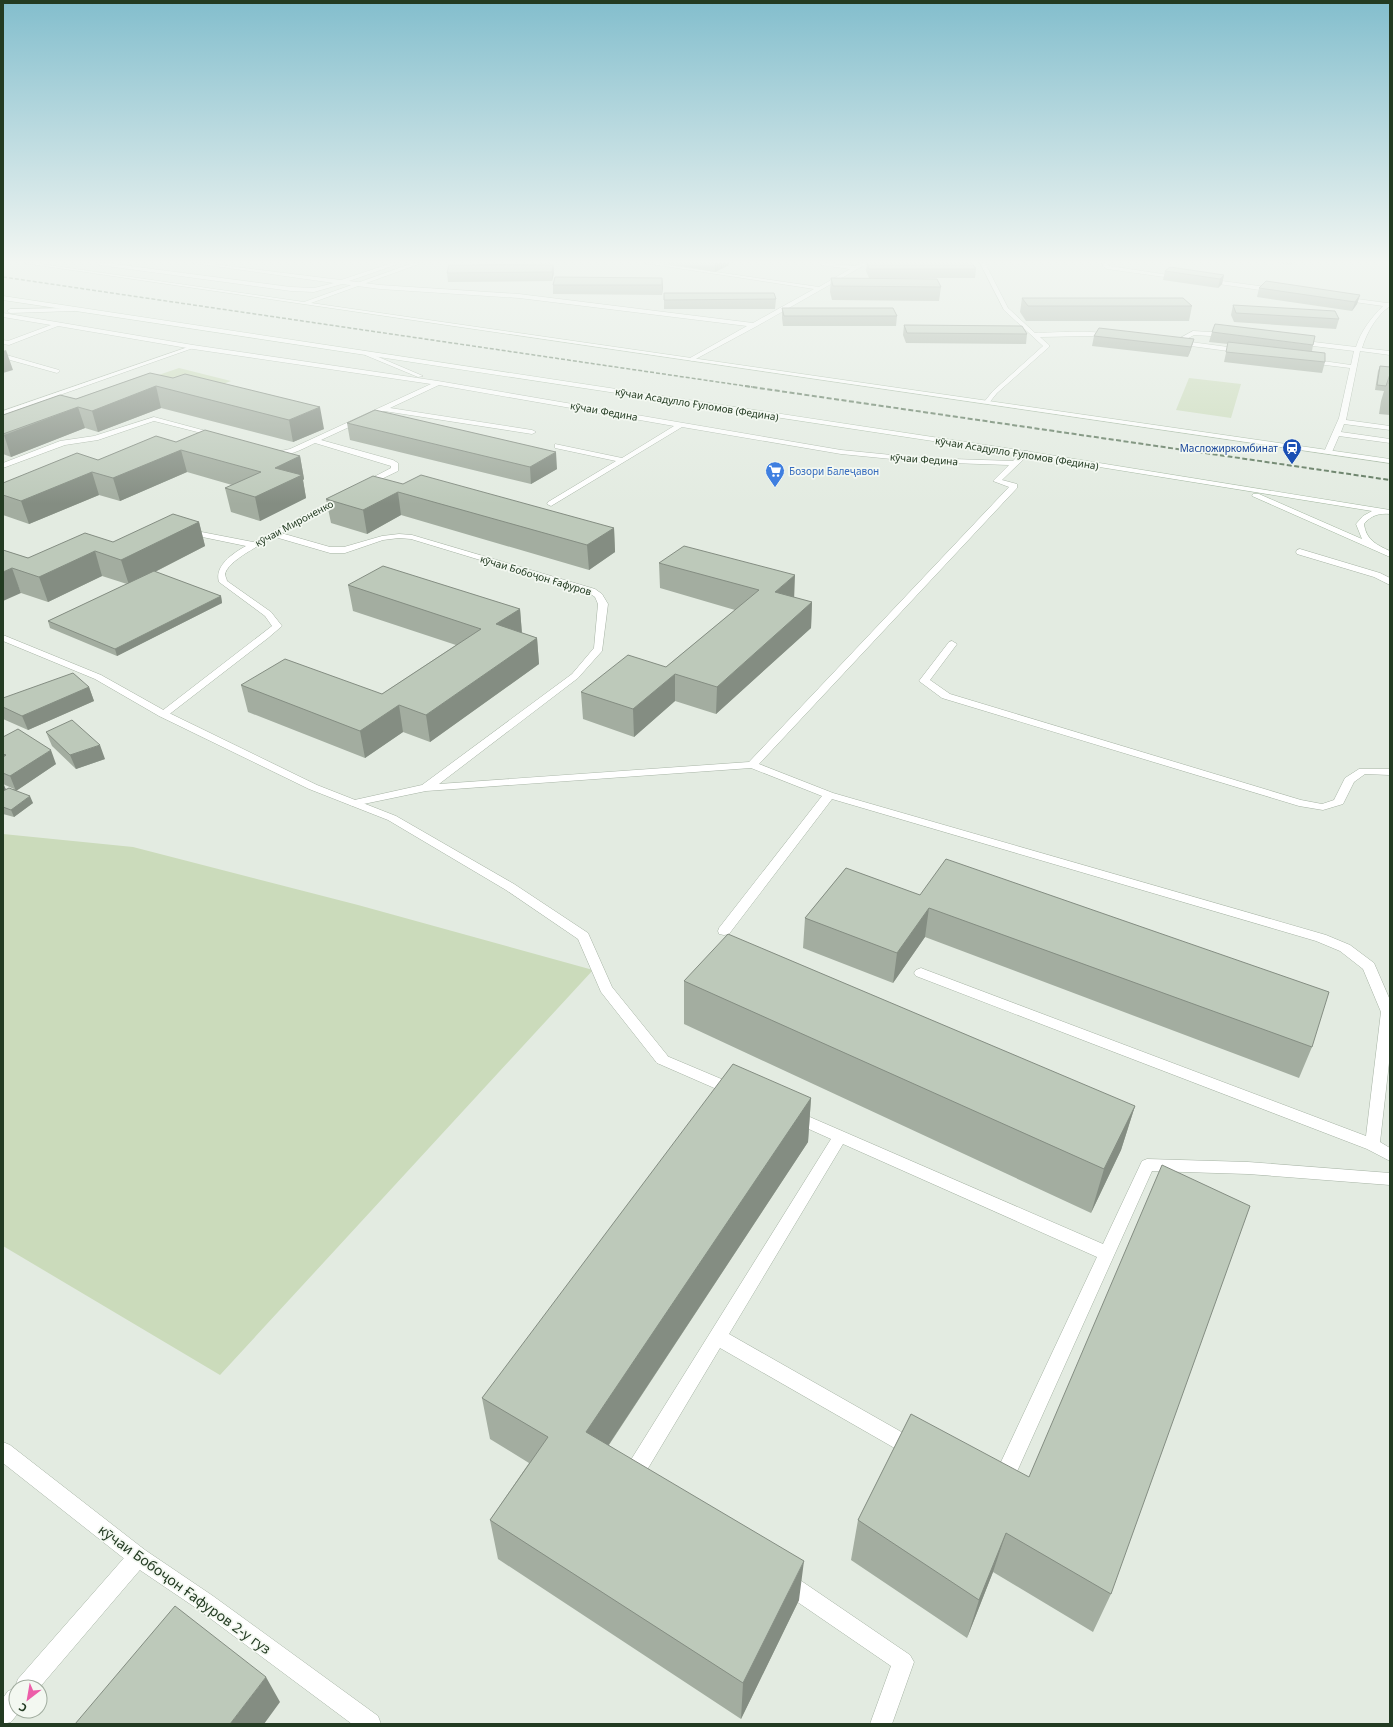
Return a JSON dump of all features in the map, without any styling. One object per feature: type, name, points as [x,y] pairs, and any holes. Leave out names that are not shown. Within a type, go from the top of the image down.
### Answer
[{"type":"street","name":"кӯчаи Федина","points":[[173,344],[438,383],[841,452],[922,460],[1016,463]]},
{"type":"street","name":"кӯчаи Асадулло Ғуломов (Федина)","points":[[299,344],[1025,453],[1239,489],[1390,512]]},
{"type":"street","points":[[586,344],[1390,461]]},
{"type":"street","points":[[692,359],[721,344]]},
{"type":"street","points":[[986,402],[995,392],[1047,346],[1044,344]]},
{"type":"street","points":[[1188,344],[1254,353]]},
{"type":"street","points":[[1310,344],[1390,353]]},
{"type":"street","points":[[1328,452],[1344,414],[1357,349],[1360,344]]},
{"type":"street","points":[[3,413],[193,347]]},
{"type":"street","points":[[367,354],[438,383]]},
{"type":"street","points":[[3,356],[57,371]]},
{"type":"street","points":[[1300,360],[1353,367]]},
{"type":"street","points":[[266,449],[281,454],[287,453],[316,441],[438,383]]},
{"type":"street","points":[[385,409],[532,432]]},
{"type":"street","points":[[3,466],[63,443],[95,438],[154,419],[228,439]]},
{"type":"street","points":[[1341,421],[1390,428]]},
{"type":"street","points":[[550,504],[682,424]]},
{"type":"street","points":[[1336,433],[1390,441]]},
{"type":"street","name":"кӯчаи Мироненко","points":[[163,714],[276,626],[268,614],[223,582],[221,576],[224,567],[243,551],[253,545],[395,469],[396,465],[390,462],[316,441]]},
{"type":"street","points":[[558,446],[622,460]]},
{"type":"street","points":[[752,765],[1014,486],[996,481],[1025,453]]},
{"type":"street","points":[[1239,489],[1390,554]]},
{"type":"street","points":[[1370,545],[1360,529],[1361,520],[1364,517],[1381,511]]},
{"type":"street","points":[[180,532],[188,531],[253,545]]},
{"type":"street","name":"кӯчаи Бобоҷон Ғафуров","points":[[274,534],[330,550],[345,550],[382,538],[399,536],[412,537],[592,591],[599,596],[603,604],[599,649],[575,676],[426,788]]},
{"type":"street","points":[[1300,552],[1377,575],[1390,582]]},
{"type":"street","points":[[3,638],[98,677],[163,714],[313,787],[398,822],[510,888],[583,936],[606,989],[662,1059],[747,1096]]},
{"type":"street","points":[[952,644],[924,681],[946,696],[1299,802],[1323,807],[1328,806],[1339,802],[1349,780],[1363,771],[1390,772]]},
{"type":"street","points":[[354,803],[426,788],[752,765],[829,795],[1321,938],[1345,948],[1369,966],[1389,1012],[1372,1145]]},
{"type":"street","points":[[724,931],[829,795]]},
{"type":"street","points":[[921,973],[1372,1145],[1390,1155]]},
{"type":"street","points":[[783,1112],[1106,1254]]},
{"type":"street","points":[[644,1487],[631,1478],[716,1337],[840,1137]]},
{"type":"street","points":[[981,1478],[988,1479],[1008,1469],[1147,1165],[1248,1168],[1390,1179]]},
{"type":"street","points":[[716,1337],[927,1456]]},
{"type":"street","name":"кӯчаи Бобоҷон Ғафуров 2-у гуз","points":[[3,1451],[138,1557],[206,1603],[370,1724]]},
{"type":"street","points":[[33,1679],[138,1557]]},
{"type":"street","points":[[774,1574],[903,1662],[881,1724]]},
{"type":"green space","points":[[179,368],[231,381],[197,394],[144,380]]},
{"type":"green space","points":[[1189,378],[1241,384],[1231,418],[1176,410]]},
{"type":"green space","points":[[3,834],[133,847],[358,905],[593,970],[220,1375],[3,1246]]},
{"type":"building","points":[[1161,344],[1192,344],[1191,347]]},
{"type":"building","points":[[1228,344],[1242,344],[1325,353],[1325,362],[1226,352]]},
{"type":"building","points":[[1380,366],[1390,367],[1390,374],[1386,386],[1377,385]]},
{"type":"building","points":[[150,373],[173,378],[185,374],[320,407],[289,420],[156,386],[92,411],[78,407],[3,434],[3,415],[60,395],[76,399]]},
{"type":"building","points":[[375,410],[556,452],[530,467],[347,423]]},
{"type":"building","points":[[205,430],[300,456],[275,468],[302,475],[255,497],[225,488],[261,472],[181,450],[113,478],[92,472],[21,501],[3,495],[3,483],[77,453],[98,460],[156,436],[176,442]]},
{"type":"building","points":[[421,475],[614,528],[587,545],[398,492],[363,510],[326,499],[373,476],[403,484]]},
{"type":"building","points":[[173,514],[199,522],[121,560],[95,551],[39,577],[12,568],[3,572],[3,550],[28,558],[85,533],[113,542]]},
{"type":"building","points":[[684,546],[795,575],[775,592],[812,602],[717,687],[675,674],[633,709],[581,692],[628,655],[666,667],[759,590],[659,563]]},
{"type":"building","points":[[383,566],[520,609],[496,624],[537,638],[426,715],[399,705],[360,731],[241,685],[285,659],[382,694],[481,629],[348,585]]},
{"type":"building","points":[[154,571],[221,596],[115,649],[48,621]]},
{"type":"building","points":[[73,673],[89,687],[22,716],[3,707],[3,698]]},
{"type":"building","points":[[72,720],[100,745],[70,755],[46,732]]},
{"type":"building","points":[[18,729],[51,750],[10,776],[3,773],[3,757],[6,755],[3,754],[3,737]]},
{"type":"building","points":[[9,788],[30,796],[11,810],[3,807],[3,791]]},
{"type":"building","points":[[946,859],[1329,992],[1312,1047],[929,908],[897,953],[805,918],[846,868],[920,895]]},
{"type":"building","points":[[728,934],[1135,1106],[1104,1169],[684,981]]},
{"type":"building","points":[[733,1064],[811,1098],[586,1432],[804,1561],[743,1683],[490,1520],[548,1437],[482,1398]]},
{"type":"building","points":[[1162,1165],[1250,1206],[1111,1594],[1006,1533],[979,1600],[858,1520],[911,1414],[1029,1477]]},
{"type":"building","points":[[175,1606],[266,1677],[230,1724],[75,1724]]},
{"type":"railway","points":[[456,344],[752,387]]},
{"type":"railway","points":[[745,386],[1390,480]]},
{"type":"place","name":"Масложиркомбинат","points":[[1292,465]]},
{"type":"place","name":"Бозори Балеҷавон","points":[[775,488]]}]
